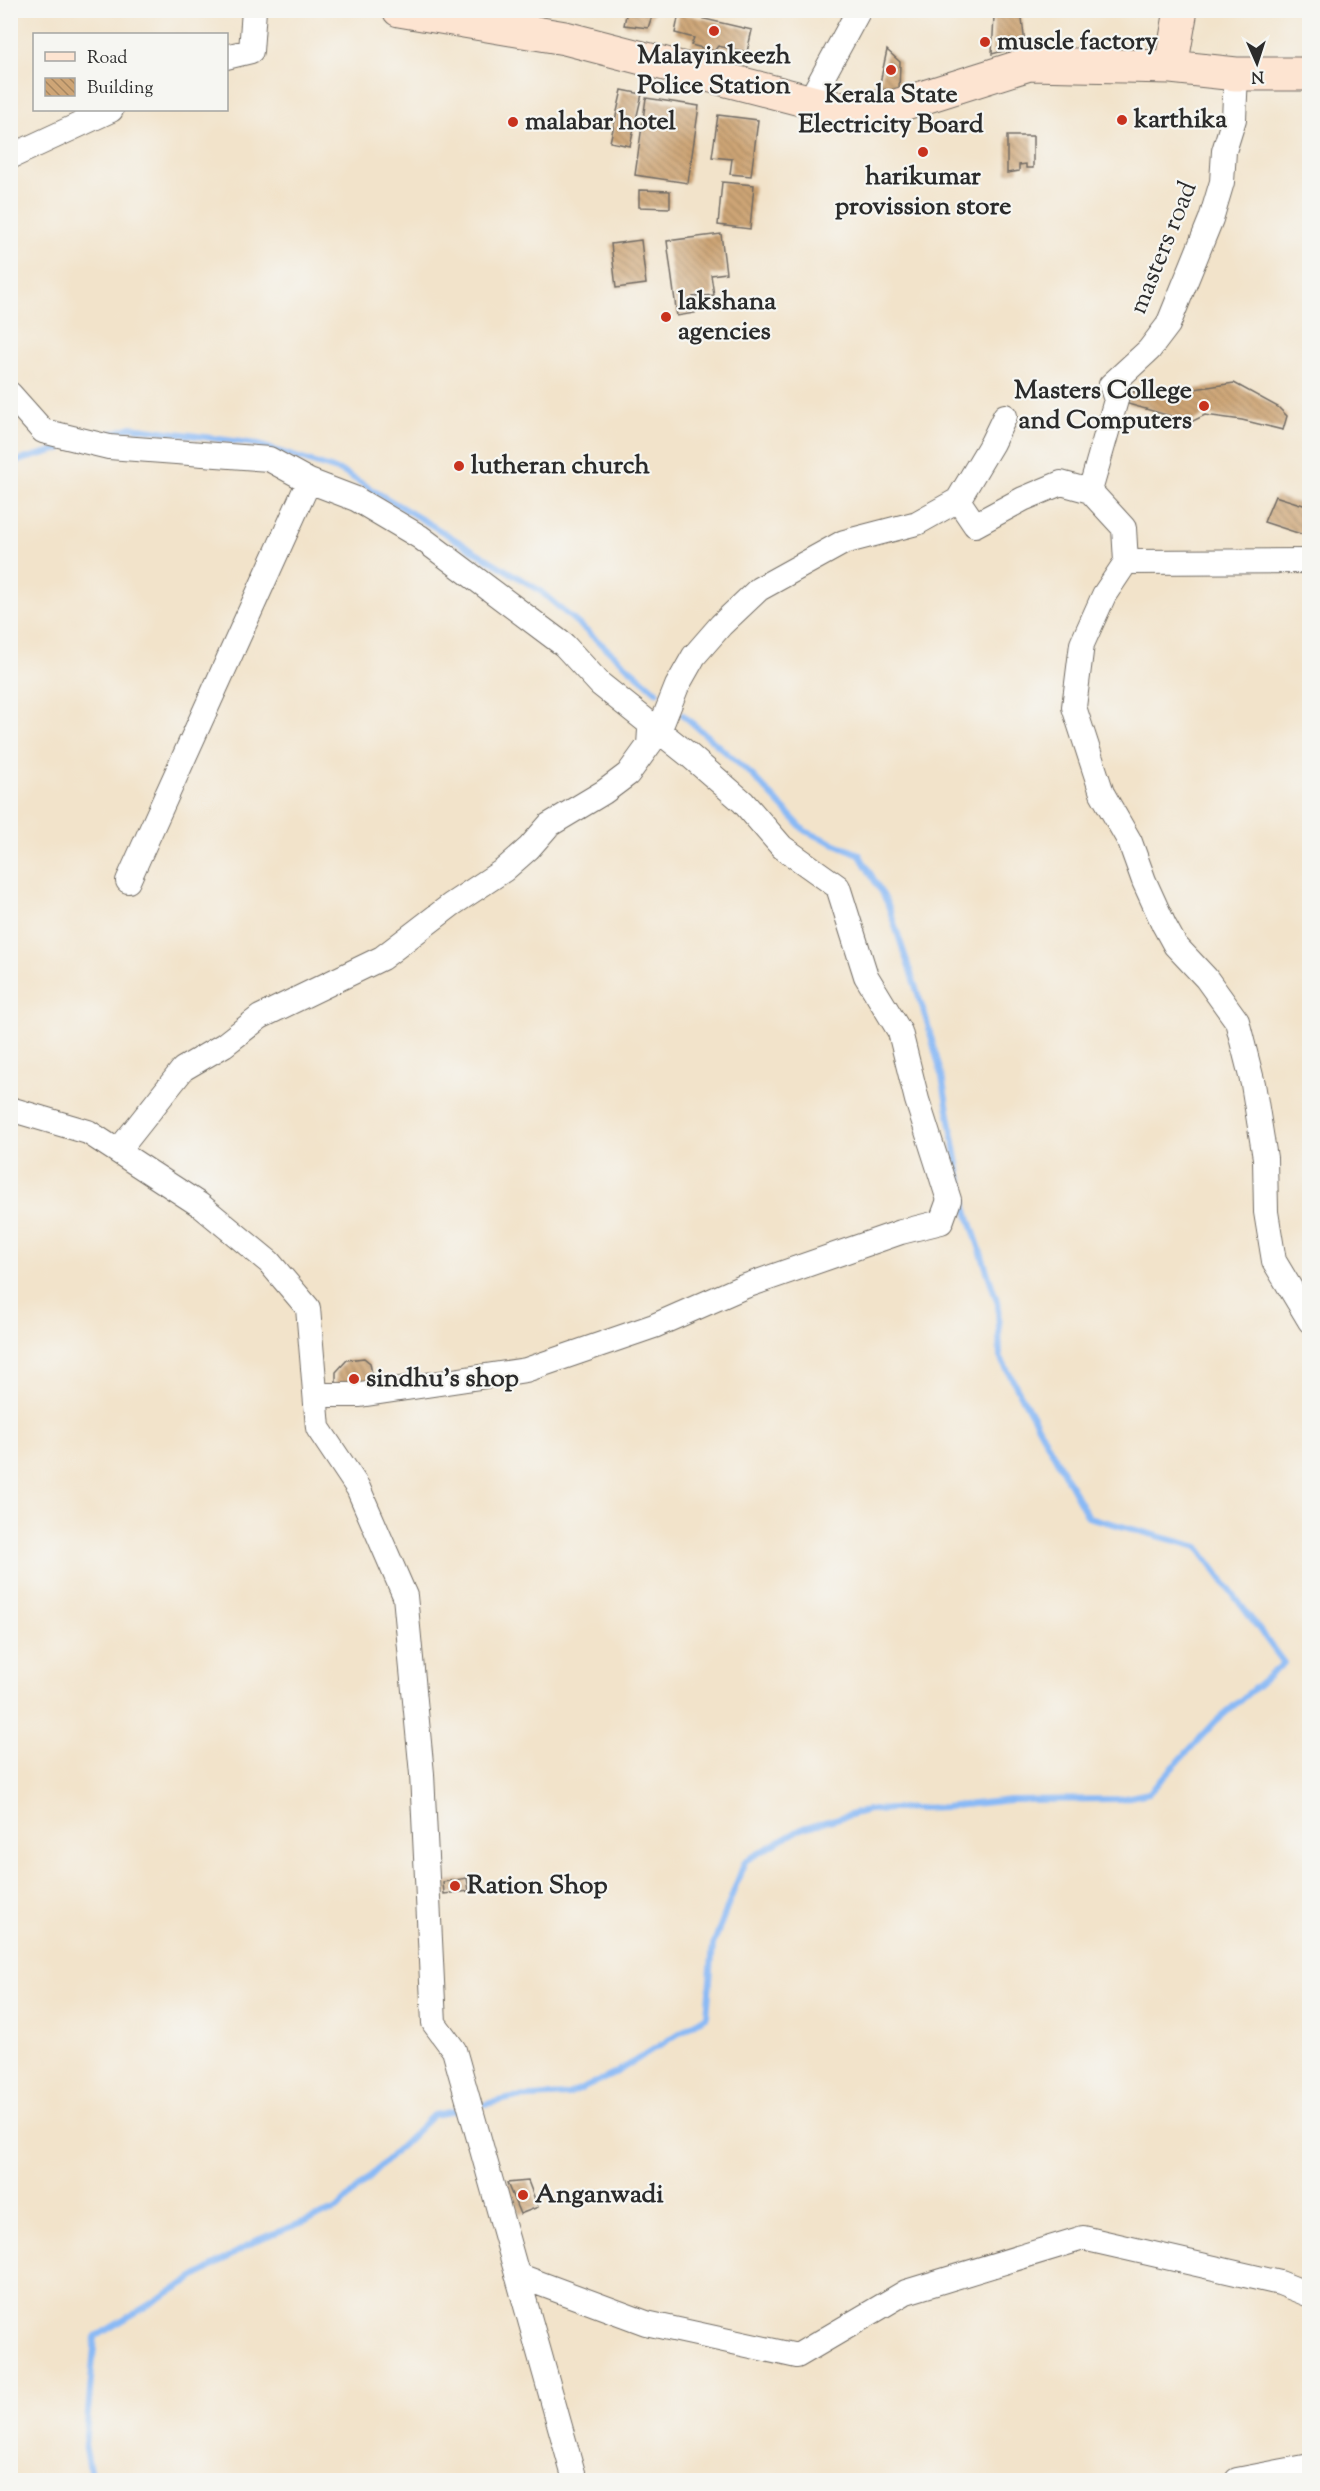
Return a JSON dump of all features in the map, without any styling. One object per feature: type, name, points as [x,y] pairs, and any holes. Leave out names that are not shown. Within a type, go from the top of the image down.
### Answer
[{"type":"main road","points":[[399,10],[565,38],[836,108],[896,106],[1029,64],[1171,67],[1236,74],[1310,74]]},
{"type":"main road","points":[[1171,67],[1178,14]]},
{"type":"street","points":[[228,57],[251,51],[254,10]]},
{"type":"street","points":[[809,102],[860,10]]},
{"type":"street","name":"masters road","points":[[1090,491],[1116,400],[1111,386],[1149,350],[1168,325],[1211,219],[1222,182],[1224,151],[1234,119],[1236,74]]},
{"type":"street","points":[[10,157],[109,111]]},
{"type":"street","points":[[10,394],[43,431],[109,447],[269,459],[309,481],[356,499],[420,537],[564,645],[600,684],[653,734],[743,802],[782,847],[838,887],[866,976],[900,1032],[917,1100],[949,1200],[941,1222],[901,1232],[743,1287],[654,1326],[526,1370],[360,1395],[316,1395]]},
{"type":"street","points":[[118,1151],[183,1069],[224,1045],[260,1017],[382,958],[451,905],[504,870],[529,848],[549,825],[604,792],[628,774],[653,734],[694,656],[759,589],[844,542],[917,523],[958,500],[992,443],[1005,416]]},
{"type":"street","points":[[128,881],[309,481]]},
{"type":"street","points":[[958,500],[975,525],[1023,499],[1061,483],[1090,491],[1124,528],[1126,562],[1104,595],[1082,644],[1074,707],[1102,793],[1130,842],[1144,882],[1164,925],[1175,945],[1206,978],[1237,1021],[1253,1084],[1265,1158],[1266,1212],[1274,1261],[1310,1321]]},
{"type":"street","points":[[1126,562],[1310,561]]},
{"type":"street","points":[[10,1109],[88,1131],[200,1205],[269,1262],[308,1308],[318,1428],[358,1488],[405,1596],[422,1774],[434,2023],[454,2050],[574,2481]]},
{"type":"street","points":[[517,2275],[646,2323],[797,2356],[906,2292],[1083,2238],[1280,2283],[1310,2295]]},
{"type":"street","points":[[1237,2481],[1310,2466]]},
{"type":"building","points":[[627,10],[654,10],[648,28],[624,25]]},
{"type":"building","points":[[996,10],[1021,10],[1025,45],[992,54]]},
{"type":"building","name":"Malayinkeezh Police Station","points":[[679,13],[752,30],[747,52],[718,46],[714,51],[691,45],[694,38],[675,33]]},
{"type":"building","name":"Kerala State Electricity Board","points":[[887,50],[900,62],[899,91],[877,97]]},
{"type":"building","points":[[622,90],[642,94],[630,146],[610,142]]},
{"type":"building","points":[[646,98],[699,106],[688,183],[635,175]]},
{"type":"building","points":[[718,115],[758,120],[751,176],[730,174],[732,159],[712,157]]},
{"type":"building","points":[[1007,136],[1033,136],[1033,168],[1026,168],[1026,164],[1019,165],[1019,171],[1007,173]]},
{"type":"building","points":[[722,182],[754,185],[750,229],[718,225]]},
{"type":"building","points":[[639,190],[670,191],[670,208],[639,207]]},
{"type":"building","points":[[721,234],[726,273],[711,275],[714,295],[693,297],[695,313],[677,316],[667,241]]},
{"type":"building","points":[[641,240],[646,284],[616,288],[611,244]]},
{"type":"building","name":"Masters College and Computers","points":[[1234,383],[1278,407],[1287,416],[1283,430],[1242,420],[1205,415],[1191,422],[1128,404],[1127,393],[1145,390],[1175,392]]},
{"type":"building","points":[[1275,496],[1310,507],[1310,537],[1264,522]]},
{"type":"building","name":"sindhu's shop","points":[[364,1358],[370,1363],[371,1389],[345,1392],[336,1383],[336,1372],[347,1360]]},
{"type":"building","points":[[467,1878],[469,1891],[444,1894],[443,1882]]},
{"type":"building","name":"Anganwadi","points":[[528,2181],[538,2207],[520,2214],[507,2183]]},
{"type":"waterway","points":[[110,434],[131,427],[256,444],[343,472],[539,590],[657,692]]},
{"type":"waterway","points":[[10,463],[60,449]]},
{"type":"waterway","points":[[486,2104],[512,2098],[568,2095],[612,2075],[707,2016],[713,1945],[745,1861],[803,1828],[868,1810],[945,1807],[1010,1800],[1120,1799],[1149,1793],[1216,1721],[1284,1663],[1198,1547],[1088,1517],[1000,1357],[998,1304],[966,1208],[942,1077],[926,1018],[887,902],[859,854],[805,831],[753,776],[683,715]]},
{"type":"waterway","points":[[92,2480],[85,2445],[95,2337],[257,2240],[337,2209],[433,2115],[454,2111]]},
{"type":"place","name":"Malayinkeezh Police Station","points":[[714,31]]},
{"type":"place","name":"muscle factory","points":[[985,42]]},
{"type":"place","name":"Kerala State Electricity Board","points":[[891,70]]},
{"type":"place","name":"karthika","points":[[1122,120]]},
{"type":"place","name":"malabar hotel","points":[[513,122]]},
{"type":"place","name":"harikumar provission store","points":[[923,152]]},
{"type":"place","name":"lakshana agencies","points":[[666,317]]},
{"type":"place","name":"Masters College and Computers","points":[[1204,406]]},
{"type":"place","name":"lutheran church","points":[[459,466]]},
{"type":"place","name":"sindhu's shop","points":[[354,1379]]},
{"type":"place","name":"Ration Shop","points":[[455,1886]]},
{"type":"place","name":"Anganwadi","points":[[523,2195]]}]
